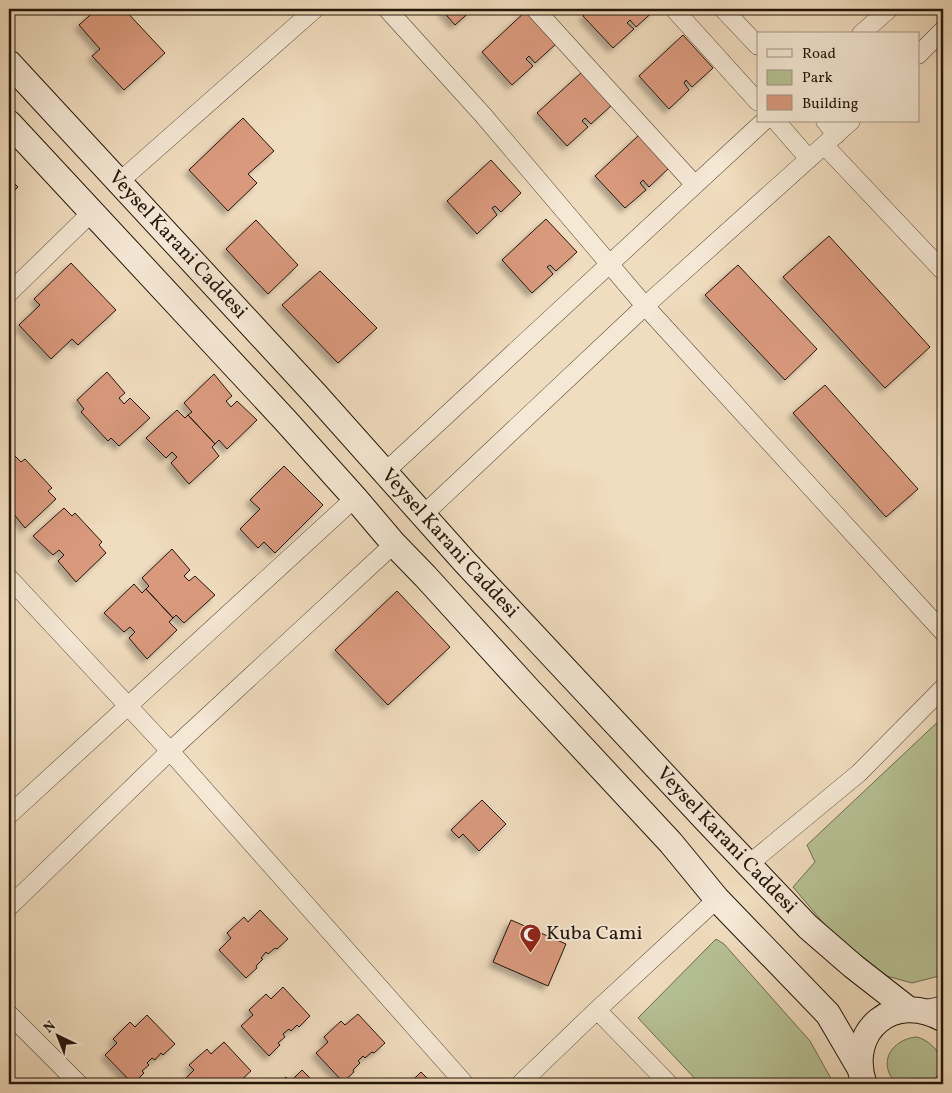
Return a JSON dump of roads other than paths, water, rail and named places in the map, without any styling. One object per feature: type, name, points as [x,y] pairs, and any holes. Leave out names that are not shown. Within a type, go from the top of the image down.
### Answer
[{"type":"main road","name":"Veysel Karani Caddesi","points":[[9,63],[685,798],[808,927],[853,966],[908,1008]]},
{"type":"main road","name":"Veysel Karani Caddesi","points":[[9,123],[355,498],[394,544],[671,843],[718,898],[828,1014],[861,1076]]},
{"type":"main road","points":[[861,1076],[860,1051],[866,1035],[876,1022],[891,1013],[908,1008],[926,1011],[943,1019]]},
{"type":"street","points":[[119,182],[315,9]]},
{"type":"street","points":[[387,9],[483,115],[645,306],[943,632]]},
{"type":"street","points":[[535,9],[695,185]]},
{"type":"street","points":[[674,9],[757,101]]},
{"type":"street","points":[[723,9],[757,45]]},
{"type":"street","points":[[863,32],[889,9]]},
{"type":"street","points":[[920,53],[943,30]]},
{"type":"street","points":[[385,472],[763,122]]},
{"type":"street","points":[[777,122],[809,159]]},
{"type":"street","points":[[825,122],[831,140],[943,271]]},
{"type":"street","points":[[422,514],[645,306],[849,122]]},
{"type":"street","points":[[9,294],[92,212]]},
{"type":"street","points":[[9,815],[355,498]]},
{"type":"street","points":[[9,906],[170,751],[394,544]]},
{"type":"street","points":[[9,578],[170,751],[465,1084]]},
{"type":"street","points":[[749,864],[859,773],[943,688]]},
{"type":"street","points":[[520,1084],[718,898]]},
{"type":"street","points":[[597,1010],[669,1084]]},
{"type":"street","points":[[9,1014],[79,1084]]},
{"type":"lane","points":[[908,1008],[943,1001]]},
{"type":"place","name":"Kuba Cami","points":[[530,953]]}]
